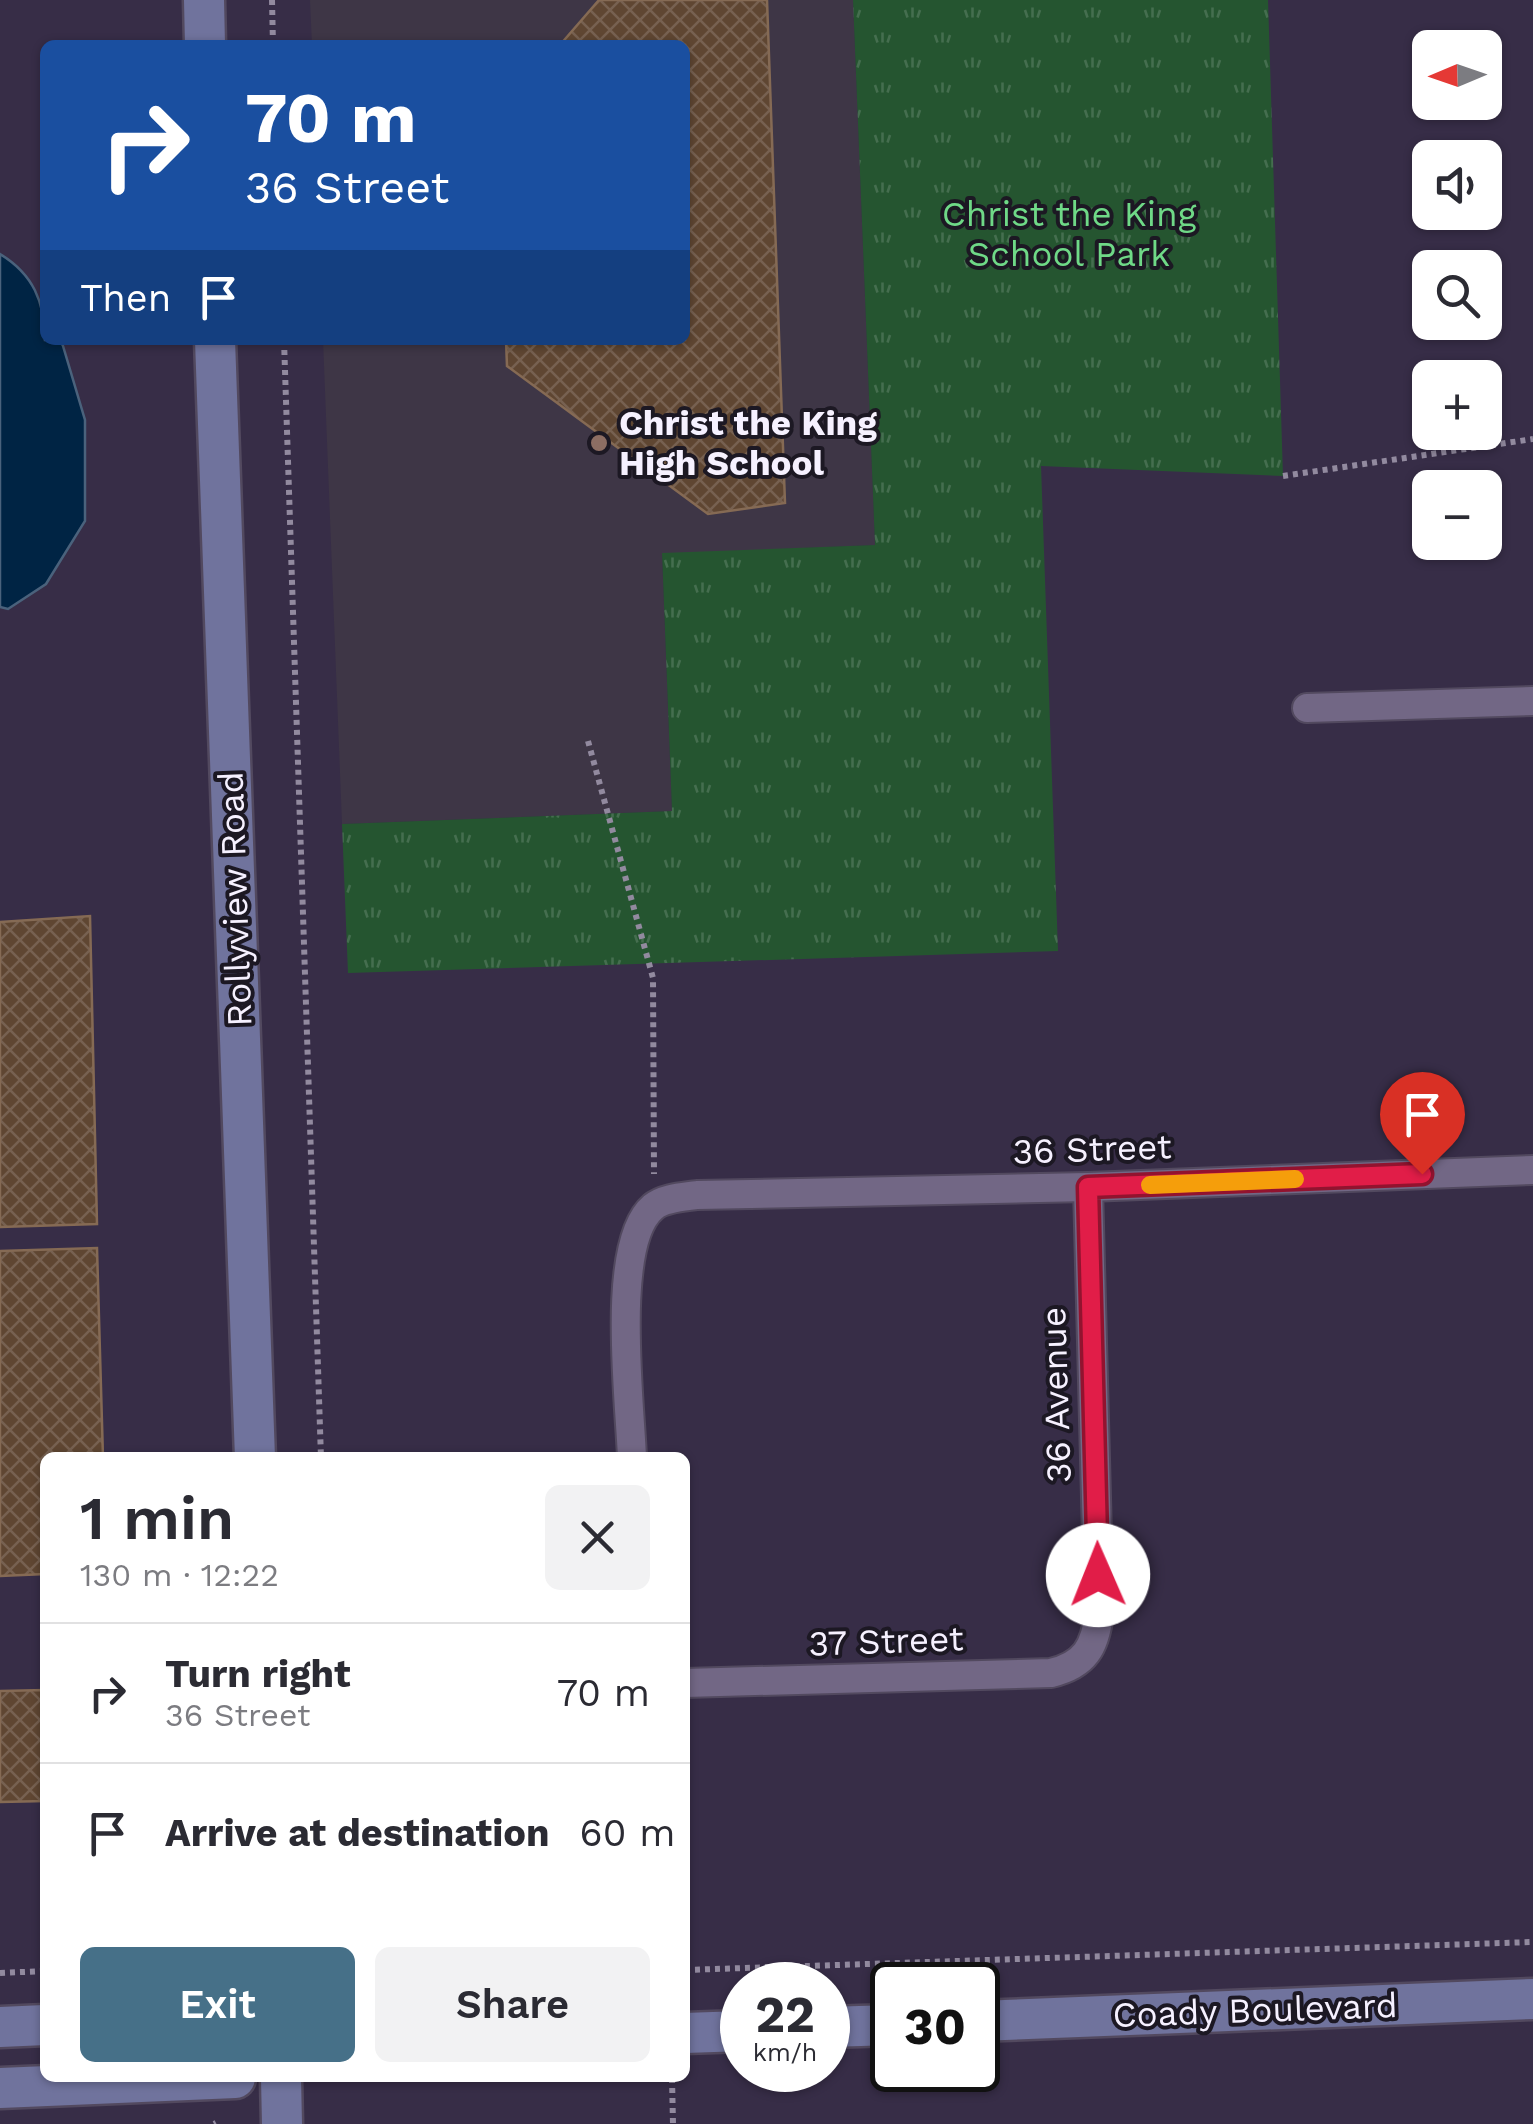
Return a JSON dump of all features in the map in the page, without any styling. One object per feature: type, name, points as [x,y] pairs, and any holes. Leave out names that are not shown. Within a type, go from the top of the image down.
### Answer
[{"type":"main road","points":[[204,0],[206,40]]},
{"type":"main road","name":"Rollyview Road","points":[[215,345],[256,1452]]},
{"type":"main road","name":"Coady Boulevard","points":[[1000,2021],[1533,1999]]},
{"type":"main road","points":[[0,2027],[40,2024]]},
{"type":"main road","points":[[690,2033],[720,2032]]},
{"type":"main road","points":[[0,2088],[141,2082]]},
{"type":"main road","points":[[281,2082],[282,2124]]},
{"type":"street","points":[[1307,708],[1533,702]]},
{"type":"street","name":"36 Street","points":[[654,1205],[697,1194],[1088,1187],[1533,1170]]},
{"type":"street","name":"36 Avenue","points":[[1085,1657],[1096,1639],[1099,1614],[1088,1187]]},
{"type":"street","points":[[632,1452],[626,1272],[630,1244],[654,1205]]},
{"type":"street","name":"37 Street","points":[[690,1683],[1051,1673],[1074,1668],[1085,1657]]},
{"type":"path","points":[[272,0],[273,40]]},
{"type":"path","points":[[284,345],[321,1452]]},
{"type":"path","points":[[1283,476],[1533,439]]},
{"type":"path","points":[[588,740],[653,978],[654,1205]]},
{"type":"path","points":[[690,1970],[1533,1942]]},
{"type":"path","points":[[0,1973],[40,1971]]},
{"type":"path","points":[[672,2082],[673,2124]]},
{"type":"shaded area","name":"Christ the King High School","points":[[310,0],[853,0],[875,545],[662,554],[672,811],[342,824],[323,345],[690,345],[690,40],[312,40]]},
{"type":"green space","name":"Christ the King School Park","points":[[853,0],[1268,0],[1283,476],[1041,466],[1058,951],[348,973],[342,824],[672,811],[662,553],[875,545]]},
{"type":"water","points":[[0,254],[21,271],[35,290],[40,304],[40,345],[63,346],[85,420],[85,521],[46,584],[8,609],[0,607]]},
{"type":"building","points":[[599,0],[767,0],[785,503],[708,514],[507,366],[506,345],[690,345],[690,40],[564,40]]},
{"type":"building","points":[[90,916],[97,1224],[0,1227],[0,922]]},
{"type":"building","points":[[97,1248],[103,1452],[40,1452],[40,1574],[0,1576],[0,1251]]},
{"type":"building","points":[[40,1690],[40,1801],[0,1802],[0,1691]]},
{"type":"slow traffic","points":[[1150,1185],[1295,1179]]},
{"type":"place","name":"Christ the King High School","points":[[599,443]]},
{"type":"route","points":[[1098,1575],[1088,1187],[1422,1174]]}]
